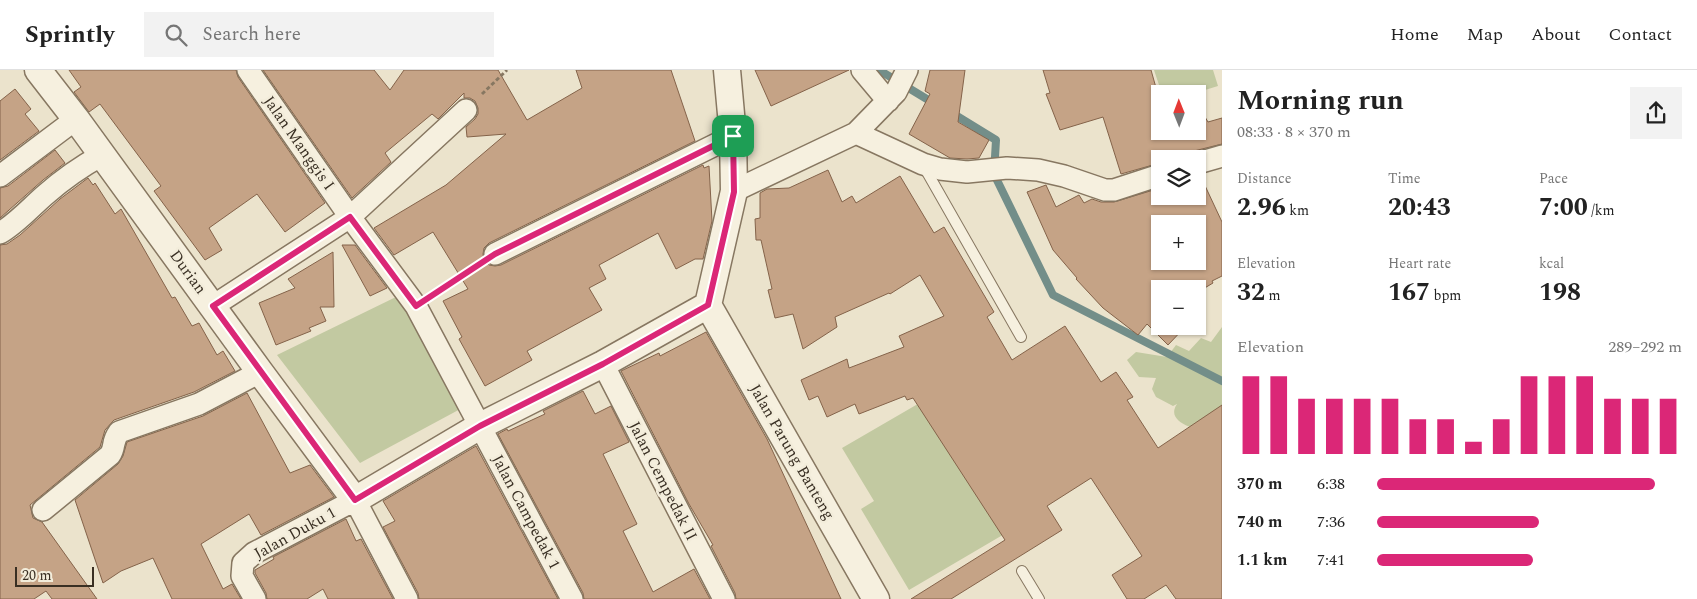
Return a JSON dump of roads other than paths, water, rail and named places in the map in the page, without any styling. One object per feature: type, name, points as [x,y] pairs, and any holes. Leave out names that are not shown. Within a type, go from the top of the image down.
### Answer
[{"type":"street","name":"Durian","points":[[38,70],[76,119],[355,500]]},
{"type":"street","name":"Jalan Manggis I","points":[[248,70],[350,217],[416,306]]},
{"type":"street","points":[[407,599],[355,500],[480,426],[603,364],[708,305],[734,192],[733,136],[727,70]]},
{"type":"street","points":[[862,70],[892,97]]},
{"type":"street","points":[[734,192],[856,133],[892,97],[907,72]]},
{"type":"street","points":[[213,306],[350,217],[466,110]]},
{"type":"street","points":[[0,176],[76,119]]},
{"type":"street","points":[[856,133],[923,164],[940,169],[967,172],[998,168],[1038,170],[1104,190],[1114,190],[1151,179]]},
{"type":"street","points":[[495,254],[733,136]]},
{"type":"street","points":[[0,232],[11,226],[46,194],[102,155]]},
{"type":"street","points":[[1206,161],[1222,156]]},
{"type":"street","name":"Jalan Parung Banteng","points":[[708,305],[876,599]]},
{"type":"street","name":"Jalan Campedak 1","points":[[416,306],[572,599]]},
{"type":"street","name":"Jalan Cempedak II","points":[[603,364],[724,599]]},
{"type":"street","points":[[43,510],[110,455],[114,450],[113,440],[119,432],[199,404],[260,372]]},
{"type":"street","name":"Jalan Duku 1","points":[[255,599],[242,576],[243,564],[254,553],[355,500]]},
{"type":"lane","points":[[923,164],[1021,337]]},
{"type":"lane","points":[[1022,571],[1039,599]]},
{"type":"waterway","points":[[879,70],[935,104]]},
{"type":"waterway","points":[[952,113],[996,140],[994,174],[1053,295],[1222,381]]}]
